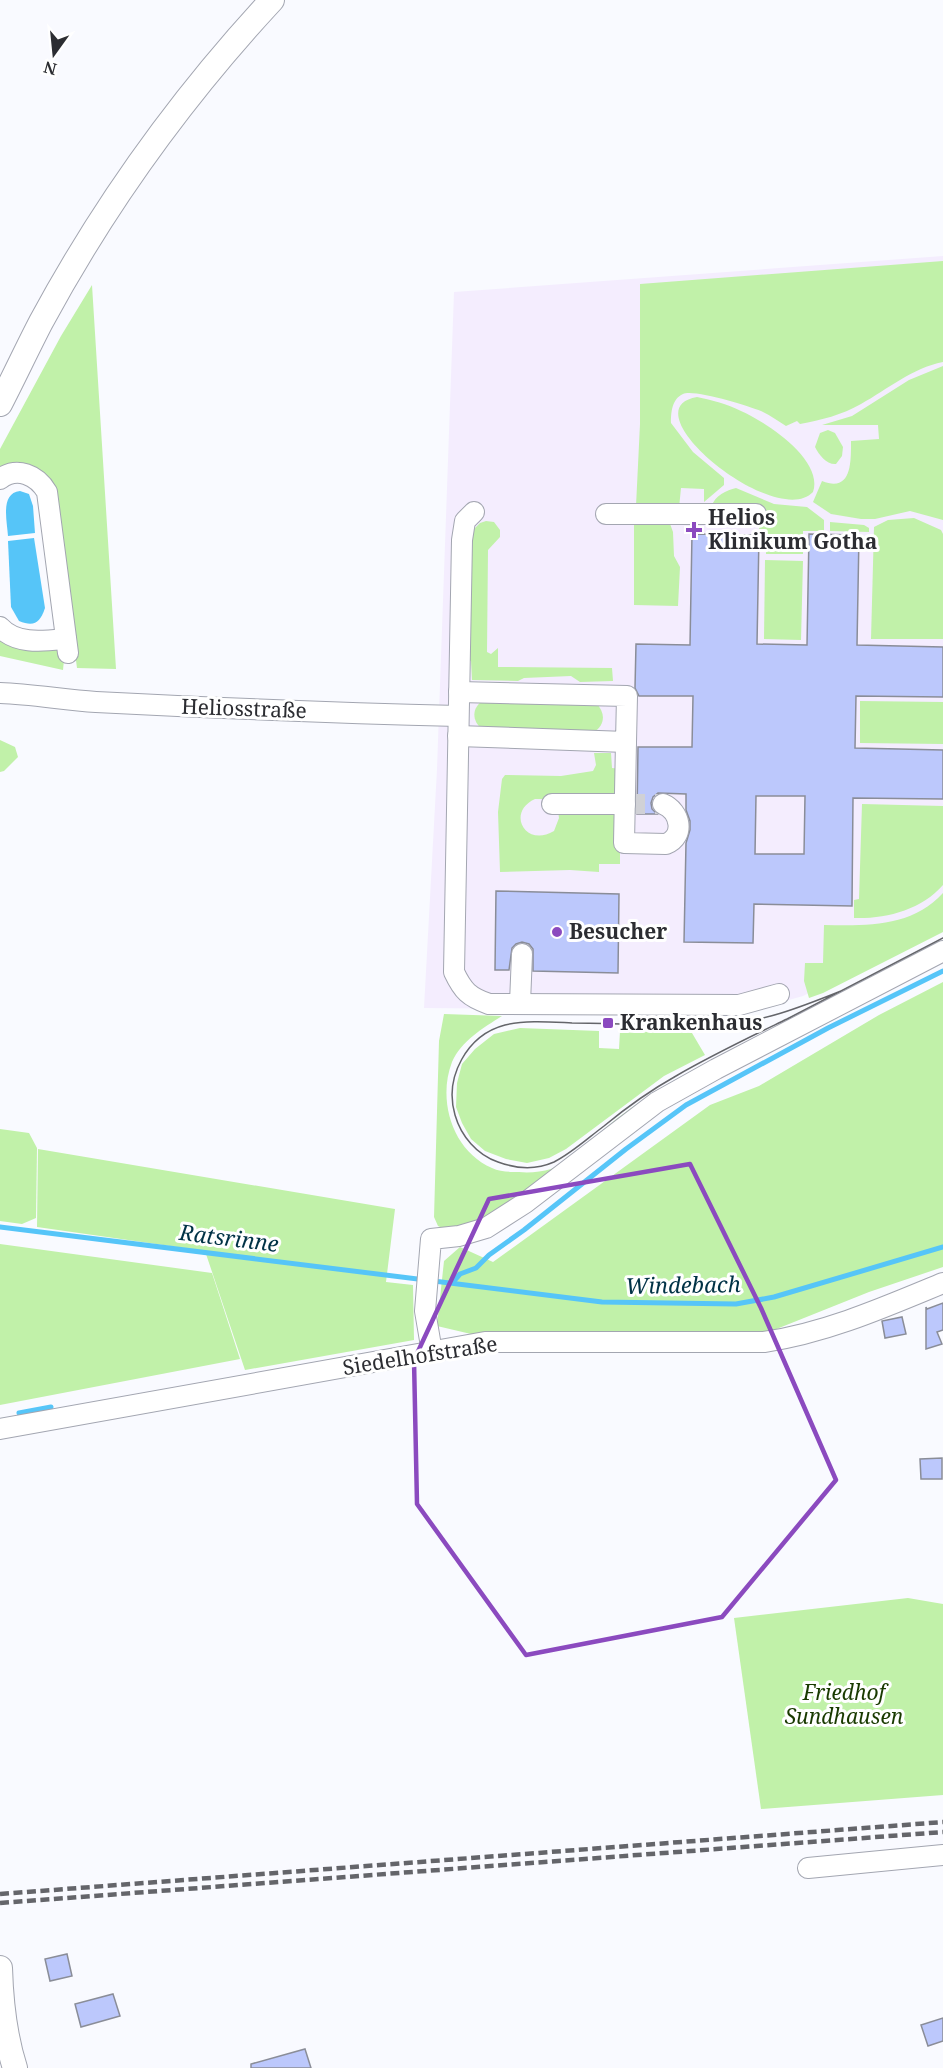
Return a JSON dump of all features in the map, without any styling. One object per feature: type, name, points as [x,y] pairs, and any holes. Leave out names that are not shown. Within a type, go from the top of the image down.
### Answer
[{"type":"main road","points":[[0,404],[42,322],[105,216],[156,142],[210,73],[272,0]]},
{"type":"main road","points":[[0,1968],[8,2036],[15,2068]]},
{"type":"street","points":[[0,479],[6,475],[21,472],[42,483],[47,492],[67,646],[19,639],[6,634],[0,627]]},
{"type":"street","points":[[474,512],[465,521],[462,540],[454,972],[462,989],[476,1000],[489,1004],[738,1005],[779,994]]},
{"type":"street","points":[[606,514],[756,514]]},
{"type":"street","points":[[0,684],[30,694]]},
{"type":"street","points":[[459,692],[627,696],[624,843],[666,844],[676,837],[678,819],[673,809],[663,804]]},
{"type":"street","points":[[0,693],[30,694]]},
{"type":"street","name":"Heliosstraße","points":[[30,694],[89,701],[239,710],[458,716]]},
{"type":"street","points":[[458,736],[626,742]]},
{"type":"street","points":[[552,804],[625,804]]},
{"type":"street","points":[[432,1352],[425,1311],[431,1239],[459,1236],[486,1228],[525,1203],[657,1102],[943,951]]},
{"type":"street","points":[[520,1004],[522,954]]},
{"type":"street","name":"Siedelhofstraße","points":[[0,1429],[485,1342],[764,1342],[801,1335],[863,1315],[943,1283]]},
{"type":"street","points":[[808,1868],[943,1856]]},
{"type":"highlighted area","points":[[690,1164],[761,1308],[836,1480],[722,1617],[526,1655],[417,1504],[414,1360],[489,1199]]},
{"type":"shaded area","name":"Helios Klinikum Gotha","points":[[943,256],[943,926],[803,996],[749,1011],[424,1008],[437,769],[454,292]]},
{"type":"green space","points":[[943,261],[943,362],[911,374],[846,411],[800,424],[797,421],[786,426],[764,413],[745,406],[709,396],[683,394],[674,402],[671,423],[693,452],[724,478],[724,485],[704,502],[704,489],[681,488],[679,508],[636,506],[640,424],[640,284]]},
{"type":"green space","points":[[92,285],[116,669],[77,668],[57,518],[50,484],[0,470],[0,449],[61,336]]},
{"type":"green space","points":[[943,366],[943,520],[910,511],[875,519],[861,519],[831,514],[813,502],[822,481],[832,484],[839,483],[848,473],[851,441],[879,439],[878,425],[822,425],[852,416],[909,380]]},
{"type":"green space","points":[[697,397],[752,416],[778,433],[802,455],[810,467],[814,480],[813,492],[794,500],[769,495],[741,482],[714,464],[693,443],[680,422],[680,406]]},
{"type":"green space","points":[[828,430],[835,433],[843,447],[842,456],[836,464],[826,461],[815,447],[820,433]]},
{"type":"green space","points":[[736,488],[774,504],[807,507],[824,520],[824,531],[803,531],[803,554],[766,554],[767,531],[759,530],[761,510],[712,506],[718,496]]},
{"type":"green space","points":[[914,518],[941,530],[943,534],[943,639],[871,639],[874,527],[888,520]]},
{"type":"green space","points":[[634,521],[669,521],[673,532],[674,556],[680,567],[678,606],[634,605]]},
{"type":"green space","points":[[494,522],[500,530],[500,537],[488,550],[487,652],[491,654],[498,648],[498,667],[612,668],[613,681],[580,682],[571,676],[524,678],[518,681],[472,680],[471,661],[467,660],[472,531],[480,523]]},
{"type":"green space","points":[[830,522],[864,525],[869,528],[869,532],[830,531]]},
{"type":"green space","points":[[765,560],[803,561],[801,640],[764,639]]},
{"type":"green space","points":[[0,637],[59,648],[64,660],[63,670],[0,656]]},
{"type":"green space","points":[[484,700],[596,703],[603,719],[594,732],[482,729],[476,722],[474,714],[477,706]]},
{"type":"green space","points":[[860,701],[943,702],[943,744],[860,743]]},
{"type":"green space","points":[[0,740],[15,747],[18,757],[0,772]]},
{"type":"green space","points":[[594,753],[611,753],[612,768],[622,769],[616,800],[535,799],[526,805],[521,819],[528,832],[544,835],[554,831],[559,818],[558,811],[620,809],[620,864],[599,864],[599,872],[570,870],[500,872],[498,812],[502,779],[505,775],[561,776],[593,771],[596,765]]},
{"type":"green space","points":[[862,804],[943,806],[943,885],[914,907],[890,915],[854,918],[854,900],[859,899]]},
{"type":"green space","points":[[943,893],[943,932],[809,998],[804,981],[805,963],[823,963],[824,925],[872,924],[903,918],[931,904]]},
{"type":"green space","points":[[943,982],[943,1267],[869,1292],[764,1334],[471,1334],[437,1326],[444,1261],[460,1247],[493,1262],[710,1105],[759,1086],[879,1015]]},
{"type":"green space","points":[[444,1014],[502,1016],[473,1036],[456,1054],[448,1077],[446,1093],[452,1123],[458,1137],[478,1160],[495,1169],[539,1172],[558,1166],[623,1114],[659,1090],[545,1180],[476,1225],[446,1230],[438,1226],[434,1217],[439,1041]]},
{"type":"green space","points":[[520,1028],[599,1031],[599,1048],[619,1049],[620,1031],[692,1033],[705,1055],[664,1076],[566,1149],[549,1158],[527,1163],[506,1159],[485,1151],[471,1139],[456,1107],[457,1083],[462,1064],[475,1049],[494,1034]]},
{"type":"green space","points":[[0,1129],[29,1133],[37,1148],[36,1218],[22,1224],[0,1221]]},
{"type":"green space","points":[[38,1149],[395,1209],[386,1282],[413,1285],[414,1340],[245,1370],[205,1251],[37,1227]]},
{"type":"green space","points":[[0,1244],[212,1273],[240,1359],[0,1405]]},
{"type":"green space","name":"Friedhof Sundhausen","points":[[908,1598],[943,1604],[943,1795],[761,1809],[734,1618]]},
{"type":"water","points":[[20,491],[29,494],[33,506],[35,533],[8,536],[7,502],[14,493]]},
{"type":"water","points":[[34,538],[45,608],[39,620],[29,624],[19,621],[11,607],[8,541]]},
{"type":"building","points":[[692,534],[759,535],[757,644],[807,645],[809,534],[859,535],[857,645],[943,647],[943,697],[856,696],[855,748],[943,750],[943,799],[853,798],[852,906],[754,904],[753,943],[684,942],[686,843],[690,830],[686,794],[658,793],[653,797],[651,803],[652,809],[657,814],[637,814],[638,747],[692,747],[693,696],[639,696],[635,688],[636,644],[690,645]],"holes":[[[756,796],[805,796],[804,854],[755,854]]]},
{"type":"building","name":"Besucher","points":[[496,891],[619,894],[618,973],[533,971],[533,949],[529,944],[522,942],[512,948],[509,970],[495,970]]},
{"type":"building","points":[[943,1303],[943,1330],[937,1332],[942,1344],[926,1349],[926,1307],[927,1309]]},
{"type":"building","points":[[902,1317],[906,1334],[885,1338],[882,1321]]},
{"type":"building","points":[[942,1458],[942,1479],[921,1479],[920,1459]]},
{"type":"building","points":[[67,1954],[72,1976],[50,1981],[45,1959]]},
{"type":"building","points":[[113,1994],[120,2016],[81,2027],[75,2004]]},
{"type":"building","points":[[943,2018],[943,2041],[928,2046],[921,2025]]},
{"type":"building","points":[[305,2049],[311,2068],[251,2068],[251,2064]]},
{"type":"waterway","points":[[453,1282],[460,1274],[476,1268],[489,1255],[686,1105],[828,1028],[943,971]]},
{"type":"waterway","name":"Windebach","points":[[0,1227],[602,1302],[736,1304],[774,1297],[943,1247]]},
{"type":"waterway","points":[[19,1413],[51,1407]]},
{"type":"tunnel","points":[[625,804],[663,804]]},
{"type":"tram line","points":[[841,991],[780,1013],[733,1024],[681,1026],[521,1022],[505,1025],[491,1030],[480,1038],[462,1060],[453,1086],[452,1101],[455,1115],[461,1130],[471,1144],[490,1159],[519,1167],[547,1165],[567,1154],[630,1106],[676,1076],[717,1053],[846,989],[943,938]]},
{"type":"railway","points":[[0,1894],[943,1822]]},
{"type":"railway","points":[[0,1903],[943,1832]]},
{"type":"place","name":"Helios Klinikum Gotha","points":[[694,530]]},
{"type":"place","name":"Besucher","points":[[557,932]]},
{"type":"place","name":"Krankenhaus","points":[[608,1023]]},
{"type":"water label","name":"Ratsrinne","points":[[229,1238]]}]
